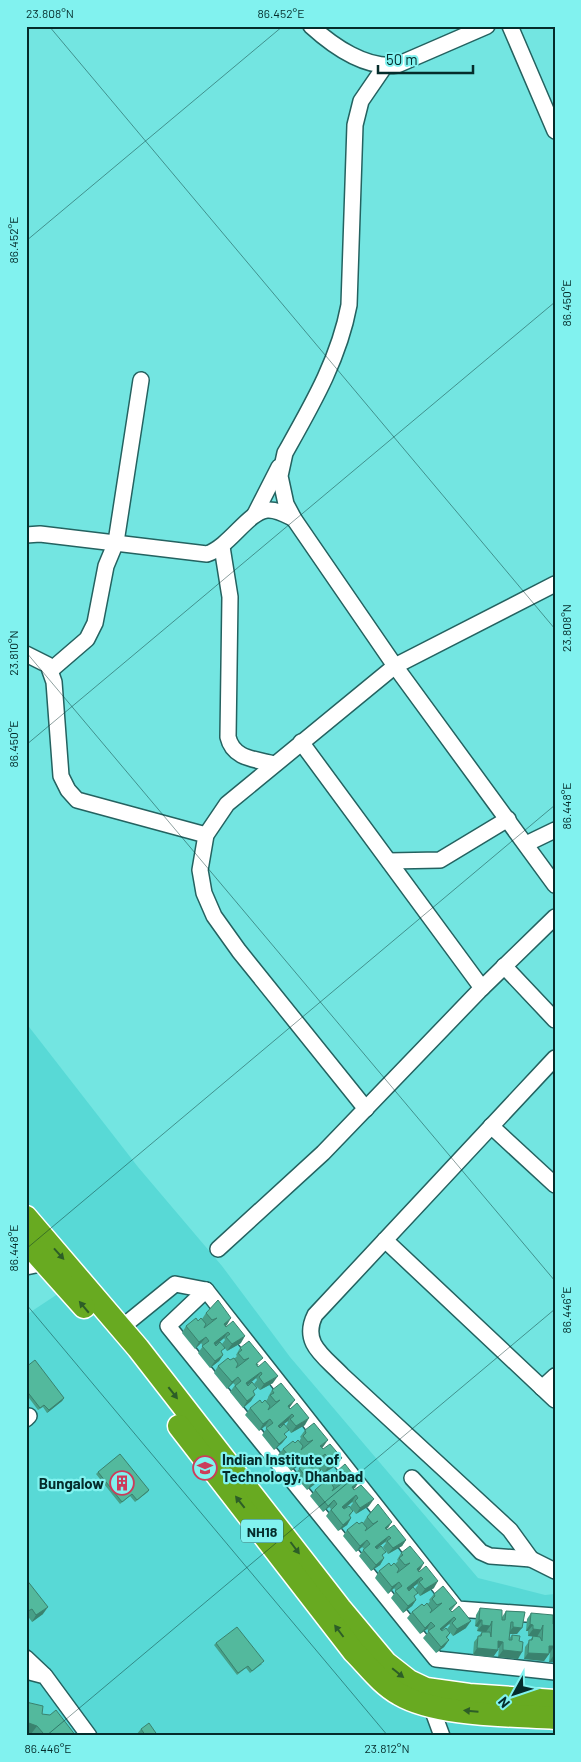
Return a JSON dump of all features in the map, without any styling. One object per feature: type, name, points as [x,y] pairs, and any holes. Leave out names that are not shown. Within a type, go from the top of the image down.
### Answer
[{"type":"highway","name":"NH18","points":[[26,1217],[121,1328],[340,1608],[386,1663],[399,1674],[426,1688],[447,1693],[555,1701]]},
{"type":"highway","name":"NH18","points":[[26,1242],[36,1265],[142,1378],[354,1652],[380,1680],[398,1694],[431,1706],[555,1718]]},
{"type":"street","points":[[311,26],[340,49],[385,66],[396,65],[488,26]]},
{"type":"street","points":[[510,26],[551,112],[555,130]]},
{"type":"street","points":[[26,535],[40,534],[116,542],[200,555],[222,547],[255,514],[328,375],[346,320],[349,305],[355,125],[362,101],[370,86],[385,66]]},
{"type":"street","points":[[51,670],[87,639],[95,623],[101,582],[116,542],[141,380]]},
{"type":"street","points":[[281,464],[283,491],[294,519],[395,666],[555,885]]},
{"type":"street","points":[[255,514],[268,510],[294,519]]},
{"type":"street","points":[[222,547],[230,597],[228,737],[230,746],[239,755],[274,764]]},
{"type":"street","points":[[366,1109],[245,959],[214,916],[204,893],[200,870],[206,835],[227,804],[395,666],[555,584]]},
{"type":"street","points":[[26,654],[43,661],[51,670],[54,682],[61,776],[68,790],[77,800],[206,835]]},
{"type":"street","points":[[301,742],[482,988]]},
{"type":"street","points":[[389,861],[440,860],[508,819]]},
{"type":"street","points":[[526,844],[555,830]]},
{"type":"street","points":[[218,1249],[323,1153],[482,988],[555,918]]},
{"type":"street","points":[[504,966],[555,1020]]},
{"type":"street","points":[[531,1559],[510,1530],[342,1375],[318,1350],[310,1337],[310,1327],[315,1315],[555,1058]]},
{"type":"street","points":[[491,1126],[555,1185]]},
{"type":"street","points":[[386,1240],[555,1400]]},
{"type":"street","points":[[121,1328],[175,1284],[206,1290],[457,1609],[555,1616]]},
{"type":"street","points":[[206,1290],[168,1326],[436,1659],[555,1672]]},
{"type":"street","points":[[542,1388],[555,1376]]},
{"type":"street","points":[[412,1478],[481,1552],[490,1556],[531,1559],[555,1571]]},
{"type":"street","points":[[26,1658],[45,1676],[89,1736]]},
{"type":"street","points":[[26,1671],[45,1676]]},
{"type":"street","points":[[431,1706],[442,1736]]},
{"type":"shaded area","name":"Indian Institute of Technology, Dhanbad","points":[[26,1023],[138,1167],[222,1266],[290,1357],[478,1578],[545,1595],[555,1594],[555,1736],[26,1736],[26,1315],[88,1274],[26,1202]]},
{"type":"building","points":[[218,1300],[231,1318],[224,1324],[226,1327],[233,1321],[245,1336],[232,1344],[226,1337],[230,1334],[228,1332],[214,1343],[216,1346],[220,1342],[225,1348],[221,1351],[223,1355],[215,1361],[202,1346],[209,1341],[206,1337],[199,1342],[186,1326],[196,1318],[198,1321],[201,1318],[206,1324],[204,1328],[217,1318],[212,1320],[206,1313]]},
{"type":"building","points":[[249,1341],[263,1358],[256,1364],[258,1367],[265,1361],[278,1376],[264,1384],[259,1377],[262,1374],[261,1372],[246,1383],[248,1386],[252,1382],[257,1388],[253,1391],[255,1395],[247,1401],[235,1386],[241,1381],[238,1377],[232,1382],[218,1366],[228,1358],[230,1360],[234,1358],[238,1364],[236,1368],[249,1358],[244,1360],[238,1353],[242,1350],[240,1348]]},
{"type":"building","points":[[35,1360],[64,1398],[49,1410],[44,1405],[40,1408],[26,1390],[26,1367]]},
{"type":"building","points":[[281,1383],[295,1400],[288,1406],[290,1409],[297,1403],[309,1418],[296,1426],[290,1419],[294,1416],[292,1414],[278,1426],[280,1428],[284,1424],[289,1430],[284,1434],[287,1437],[279,1444],[266,1428],[273,1423],[270,1419],[263,1424],[250,1408],[260,1400],[262,1403],[265,1400],[270,1406],[268,1410],[280,1400],[276,1402],[270,1395],[274,1393],[272,1390]]},
{"type":"building","points":[[314,1423],[328,1440],[320,1446],[323,1449],[330,1444],[342,1458],[328,1467],[323,1460],[327,1456],[325,1454],[311,1466],[312,1468],[317,1465],[321,1470],[317,1474],[319,1477],[311,1484],[299,1468],[306,1463],[302,1459],[296,1464],[283,1449],[293,1441],[295,1443],[298,1440],[303,1446],[301,1450],[313,1440],[308,1442],[303,1436],[306,1433],[305,1430]]},
{"type":"building","name":"Bungalow","points":[[120,1454],[149,1490],[137,1500],[132,1494],[122,1502],[98,1472]]},
{"type":"building","points":[[345,1464],[359,1482],[352,1487],[354,1490],[361,1485],[374,1499],[360,1508],[355,1501],[358,1498],[356,1495],[342,1507],[344,1509],[349,1506],[353,1511],[349,1515],[351,1518],[343,1525],[331,1510],[337,1504],[334,1500],[328,1506],[315,1490],[324,1482],[326,1484],[330,1481],[334,1488],[332,1491],[345,1481],[340,1483],[334,1477],[338,1474],[336,1472]]},
{"type":"building","points":[[378,1504],[392,1522],[385,1528],[387,1530],[394,1525],[406,1540],[393,1548],[387,1541],[391,1538],[389,1536],[375,1547],[377,1549],[381,1546],[386,1552],[382,1555],[384,1558],[376,1565],[363,1550],[370,1544],[367,1540],[360,1546],[347,1530],[357,1522],[359,1524],[362,1522],[367,1528],[365,1531],[378,1521],[373,1524],[367,1517]]},
{"type":"building","points":[[410,1546],[424,1563],[417,1569],[419,1572],[426,1566],[438,1581],[425,1589],[419,1582],[423,1579],[421,1577],[407,1588],[409,1591],[413,1587],[418,1593],[414,1596],[416,1600],[408,1606],[395,1591],[402,1586],[399,1582],[392,1587],[379,1571],[389,1563],[391,1566],[394,1563],[399,1569],[397,1573],[410,1563],[405,1565],[399,1558],[403,1555],[401,1553]]},
{"type":"building","points":[[26,1579],[48,1607],[36,1615],[32,1609],[28,1611],[26,1608]]},
{"type":"building","points":[[443,1586],[457,1603],[449,1609],[452,1612],[459,1606],[471,1621],[457,1629],[452,1623],[456,1619],[454,1617],[440,1629],[442,1631],[446,1628],[450,1633],[446,1637],[449,1640],[441,1647],[428,1631],[435,1626],[431,1622],[425,1628],[412,1612],[422,1604],[424,1606],[427,1603],[432,1610],[430,1613],[442,1603],[437,1605],[432,1599],[435,1596],[434,1594]]},
{"type":"building","points":[[480,1608],[502,1610],[502,1620],[505,1620],[506,1611],[525,1612],[522,1628],[513,1627],[513,1622],[511,1622],[509,1640],[512,1640],[512,1635],[520,1636],[519,1641],[523,1642],[522,1652],[503,1650],[503,1642],[498,1641],[498,1650],[477,1648],[478,1636],[481,1636],[482,1632],[490,1632],[491,1637],[492,1621],[490,1626],[482,1625],[482,1620],[479,1620]]},
{"type":"building","points":[[531,1613],[553,1615],[553,1624],[555,1624],[555,1655],[554,1646],[549,1646],[549,1654],[528,1653],[529,1640],[532,1640],[533,1636],[540,1637],[542,1641],[543,1625],[541,1630],[533,1629],[533,1625],[530,1624]]},
{"type":"building","points":[[237,1627],[264,1661],[252,1671],[248,1666],[238,1673],[216,1643]]},
{"type":"building","points":[[26,1702],[43,1706],[42,1714],[50,1715],[56,1710],[76,1736],[41,1736],[43,1733],[37,1726],[26,1722]]},
{"type":"building","points":[[149,1723],[158,1736],[146,1736],[141,1729]]},
{"type":"place","name":"Indian Institute of Technology, Dhanbad","points":[[205,1468]]},
{"type":"place","name":"Bungalow","points":[[122,1483]]}]
